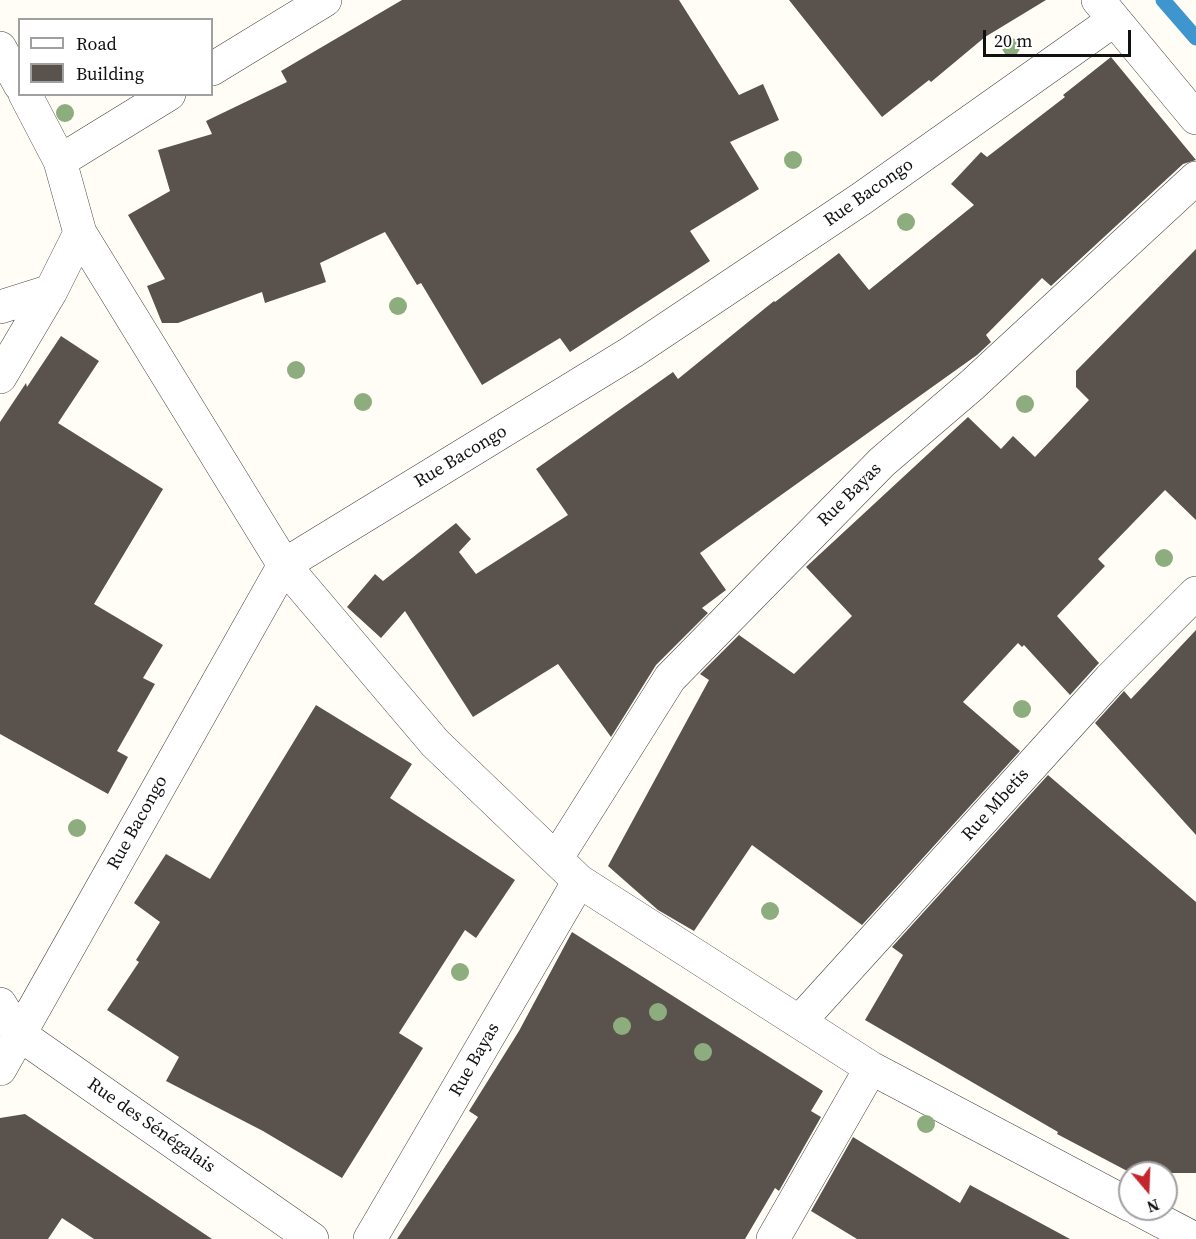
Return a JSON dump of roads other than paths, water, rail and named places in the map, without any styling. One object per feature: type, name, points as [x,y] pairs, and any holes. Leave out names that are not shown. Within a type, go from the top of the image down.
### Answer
[{"type":"street","points":[[213,68],[325,0]]},
{"type":"street","points":[[1106,10],[1196,118]]},
{"type":"street","name":"Rue Bacongo","points":[[0,1069],[284,565],[632,352],[861,199],[1106,10]]},
{"type":"street","points":[[0,48],[18,81]]},
{"type":"street","points":[[26,96],[60,161],[80,233],[284,565],[435,743],[579,881],[871,1068],[1118,1198]]},
{"type":"street","points":[[60,161],[166,96]]},
{"type":"street","name":"Rue Bayas","points":[[556,859],[670,678],[882,462],[972,385],[1196,178]]},
{"type":"street","points":[[0,377],[51,291],[80,233]]},
{"type":"street","points":[[0,306],[51,291]]},
{"type":"street","name":"Rue Mbetis","points":[[800,1021],[1110,679],[1196,593]]},
{"type":"street","name":"Rue Bayas","points":[[370,1239],[579,881]]},
{"type":"street","name":"Rue des Sénégalais","points":[[0,1004],[19,1034],[312,1239]]},
{"type":"street","points":[[773,1239],[871,1068]]},
{"type":"street","points":[[1161,1221],[1195,1239]]},
{"type":"waterway","points":[[1163,0],[1196,38]]}]
